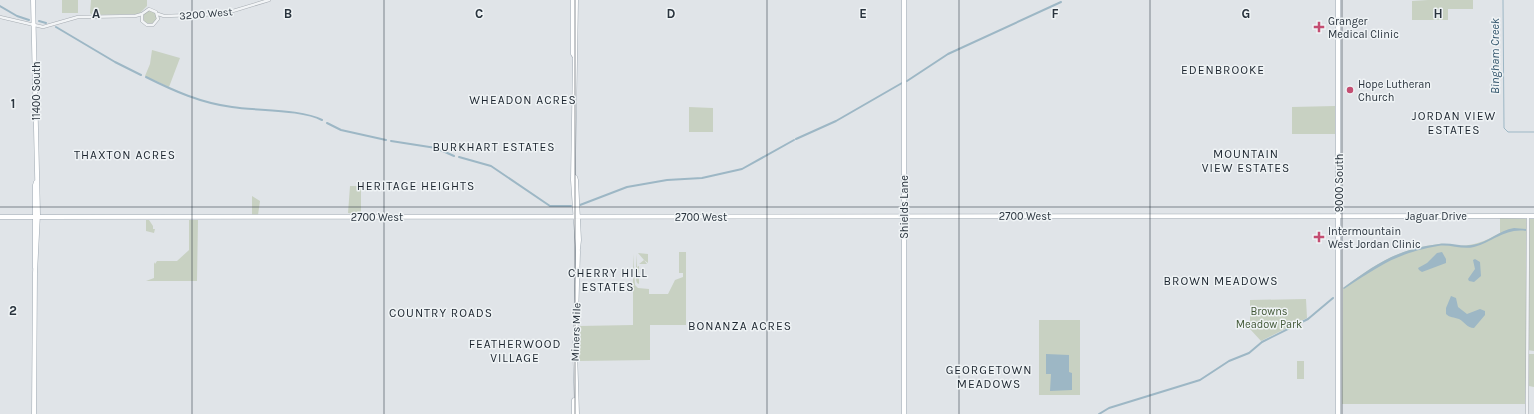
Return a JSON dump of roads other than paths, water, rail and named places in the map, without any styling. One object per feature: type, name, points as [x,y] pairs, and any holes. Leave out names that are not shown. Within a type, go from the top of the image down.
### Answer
[{"type":"main road","name":"11400 South","points":[[33,0],[35,26],[36,182],[38,185],[35,268],[34,414]]},
{"type":"main road","points":[[573,0],[573,54],[575,57]]},
{"type":"main road","points":[[575,57],[576,0]]},
{"type":"main road","name":"Shields Lane","points":[[904,0],[904,414]]},
{"type":"main road","name":"9000 South","points":[[1338,0],[1338,414]]},
{"type":"main road","name":"Miners Mile","points":[[575,57],[575,177],[573,184],[577,216],[578,250],[575,393],[577,414]]},
{"type":"main road","name":"2700 West","points":[[0,217],[1339,216]]},
{"type":"main road","name":"Jaguar Drive","points":[[1339,216],[1534,216]]},
{"type":"main road","points":[[574,414],[575,393]]},
{"type":"street","name":"3200 West","points":[[0,17],[35,26],[50,26],[78,17],[135,16],[142,14],[149,9],[154,10],[157,14],[164,16],[223,14],[239,11],[269,0]]},
{"type":"street","points":[[141,19],[142,14]]},
{"type":"street","points":[[157,14],[158,19]]},
{"type":"street","name":"3200 West","points":[[135,16],[150,26],[155,24],[158,19],[164,16]]},
{"type":"street","points":[[1527,414],[1528,216]]},
{"type":"water","points":[[1514,228],[1526,229],[1526,231],[1505,233],[1481,245],[1470,248],[1438,246],[1410,253],[1388,262],[1344,289],[1343,288],[1377,265],[1399,254],[1424,246],[1439,244],[1478,244],[1503,231]]},
{"type":"water","points":[[1442,252],[1446,259],[1446,263],[1422,272],[1419,270],[1418,268],[1427,263],[1437,253]]},
{"type":"water","points":[[1475,259],[1480,262],[1481,276],[1474,282],[1469,281],[1468,279],[1475,269],[1473,260]]},
{"type":"water","points":[[1451,296],[1456,298],[1458,307],[1467,314],[1480,309],[1485,311],[1485,315],[1474,328],[1468,326],[1459,319],[1446,314],[1446,308]]},
{"type":"water","points":[[1046,354],[1069,355],[1069,372],[1072,373],[1072,390],[1050,391],[1051,374],[1046,374]]},
{"type":"waterway","name":"Bingham Creek","points":[[1503,0],[1504,128],[1508,132],[1534,132]]},
{"type":"waterway","points":[[907,81],[948,54],[1061,2]]},
{"type":"waterway","points":[[0,6],[17,16],[29,20]]},
{"type":"waterway","points":[[39,21],[46,23]]},
{"type":"waterway","points":[[56,27],[115,62],[141,75]]},
{"type":"waterway","points":[[146,77],[177,92],[209,103],[242,108],[291,112],[313,116],[322,120]]},
{"type":"waterway","points":[[796,139],[836,121],[902,83]]},
{"type":"waterway","points":[[327,123],[341,130],[386,140]]},
{"type":"waterway","points":[[580,205],[627,187],[667,180],[702,178],[742,169],[794,140]]},
{"type":"waterway","points":[[391,141],[436,148],[454,156]]},
{"type":"waterway","points":[[459,157],[491,166],[550,206],[571,206]]},
{"type":"waterway","points":[[1099,414],[1109,408],[1200,380],[1229,361],[1249,353],[1262,342],[1308,319],[1333,298]]},
{"type":"place","name":"Granger Medical Clinic","points":[[1319,27]]},
{"type":"place","name":"Hope Lutheran Church","points":[[1350,90]]},
{"type":"place","name":"Intermountain West Jordan Clinic","points":[[1319,237]]},
{"type":"district","name":"EDENBROOKE","points":[[1223,70]]},
{"type":"district","name":"WHEADON ACRES","points":[[523,100]]},
{"type":"district","name":"JORDAN VIEW ESTATES","points":[[1454,123]]},
{"type":"district","name":"BURKHART ESTATES","points":[[494,147]]},
{"type":"district","name":"THAXTON ACRES","points":[[125,155]]},
{"type":"district","name":"MOUNTAIN VIEW ESTATES","points":[[1246,161]]},
{"type":"district","name":"HERITAGE HEIGHTS","points":[[416,186]]},
{"type":"district","name":"CHERRY HILL ESTATES","points":[[608,280]]},
{"type":"district","name":"BROWN MEADOWS","points":[[1221,281]]},
{"type":"district","name":"COUNTRY ROADS","points":[[441,313]]},
{"type":"district","name":"BONANZA ACRES","points":[[740,326]]},
{"type":"district","name":"FEATHERWOOD VILLAGE","points":[[515,351]]},
{"type":"district","name":"GEORGETOWN MEADOWS","points":[[989,377]]},
{"type":"park label","name":"Browns Meadow Park","points":[[1269,317]]}]
